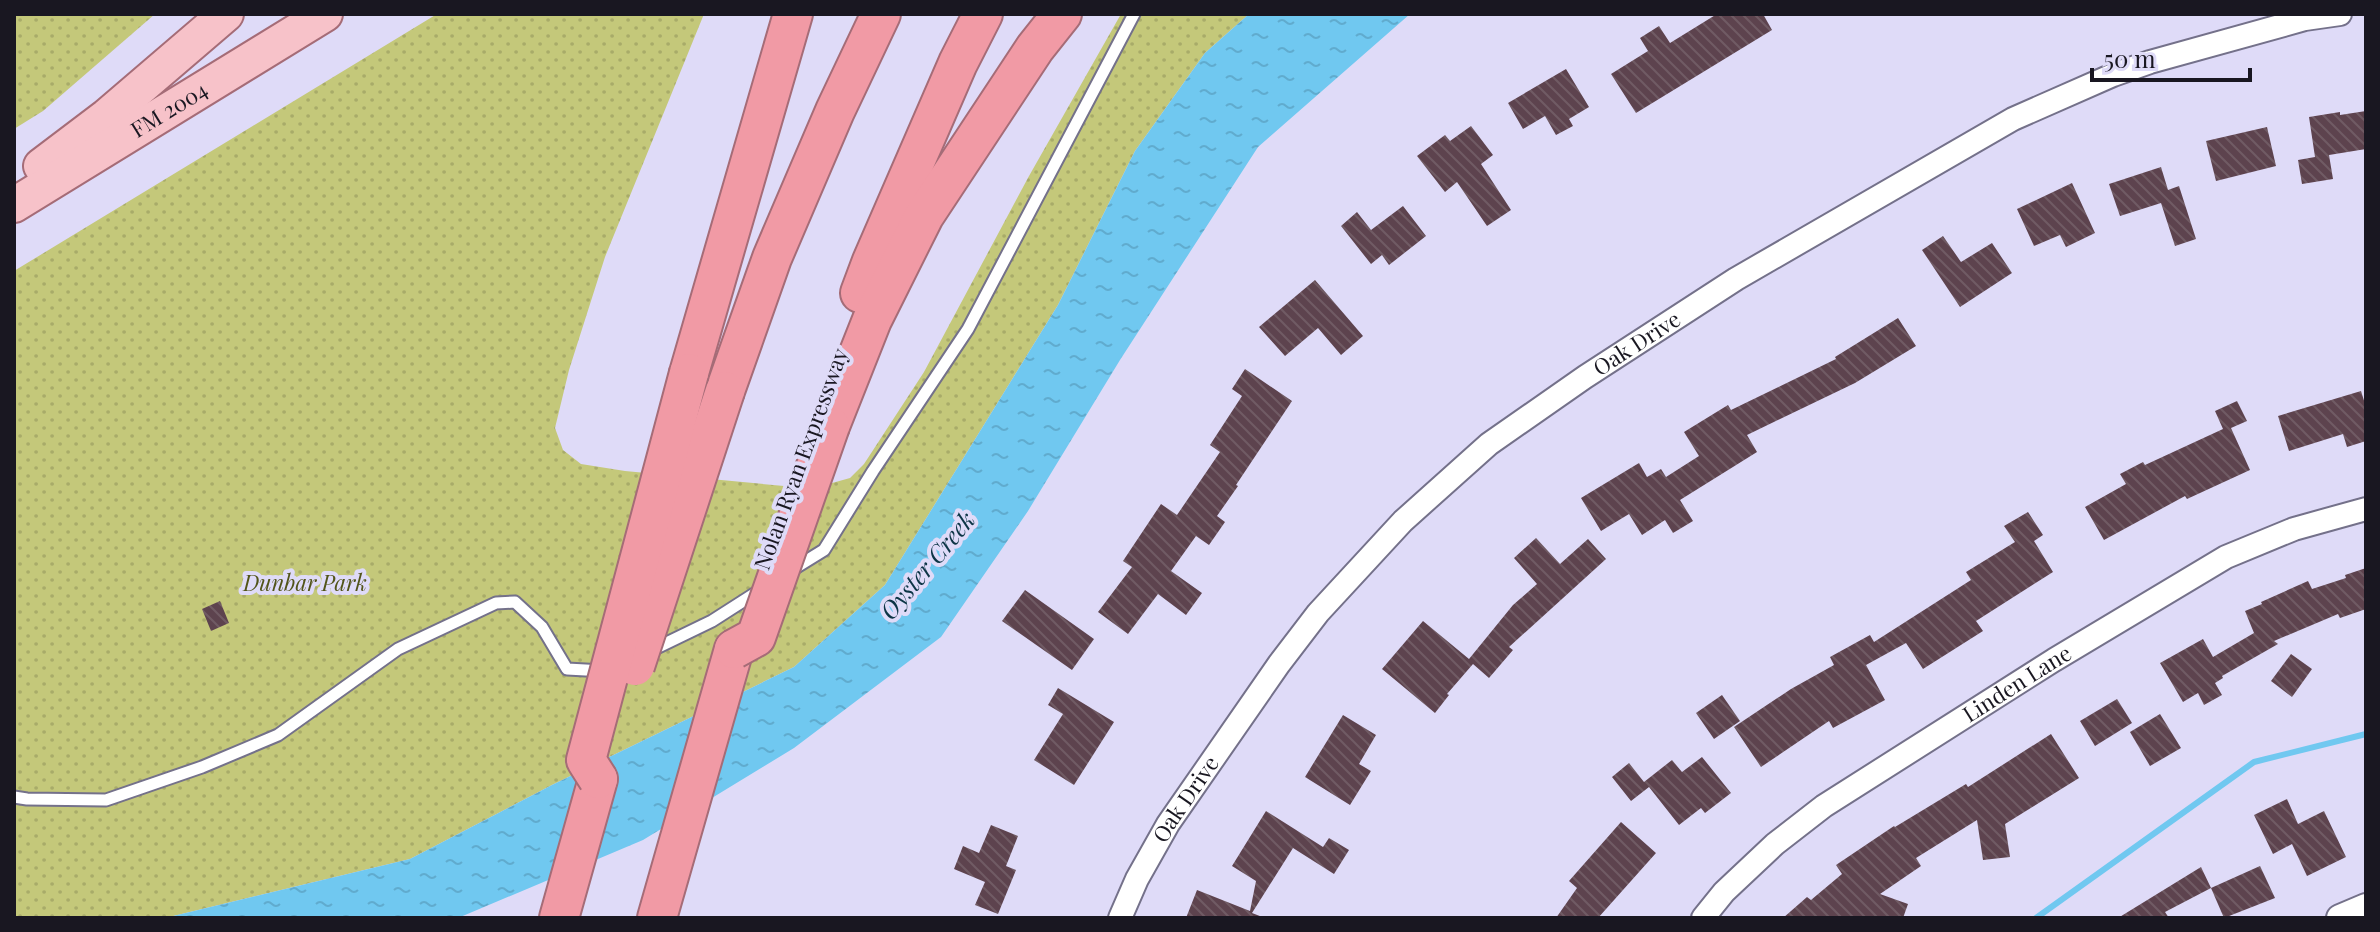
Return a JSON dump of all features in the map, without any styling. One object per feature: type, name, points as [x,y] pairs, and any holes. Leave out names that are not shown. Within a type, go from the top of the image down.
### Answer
[{"type":"highway","points":[[598,779],[586,760],[689,373],[793,14]]},
{"type":"highway","points":[[559,918],[598,779],[725,391],[772,258],[835,111],[881,14]]},
{"type":"highway","name":"Nolan Ryan Expressway","points":[[822,427],[872,261],[958,63],[983,14]]},
{"type":"highway","points":[[657,918],[734,649],[756,637],[822,427],[924,216],[1035,48],[1062,14]]},
{"type":"main road","name":"FM 2004","points":[[14,187],[107,116],[226,14]]},
{"type":"main road","name":"FM 2004","points":[[14,205],[325,14]]},
{"type":"street","name":"Oak Drive","points":[[1120,918],[1137,879],[1168,824],[1308,626],[1403,521],[1489,444],[1736,279],[2013,119],[2150,62],[2305,19],[2340,14]]},
{"type":"street","name":"Linden Lane","points":[[1703,918],[1724,892],[1775,844],[1824,806],[2054,660],[2226,557],[2294,529],[2366,509]]},
{"type":"street","points":[[2340,918],[2366,907]]},
{"type":"lane","points":[[14,797],[106,800],[202,767],[278,735],[398,649],[496,603],[515,602],[542,627],[567,669],[608,672],[712,621],[824,550],[968,329],[1134,14]]},
{"type":"green space","points":[[14,14],[155,14],[43,111],[14,129]]},
{"type":"green space","name":"Dunbar Park","points":[[437,14],[704,14],[605,257],[569,370],[555,428],[563,450],[581,464],[795,487],[825,485],[850,478],[864,464],[924,372],[1029,176],[1121,14],[1249,14],[1205,53],[1135,151],[1058,305],[885,585],[794,667],[552,785],[410,859],[165,918],[14,918],[14,271]]},
{"type":"water","name":"Oyster Creek","points":[[1249,14],[1410,14],[1258,147],[1120,360],[1028,511],[941,637],[794,748],[643,840],[458,918],[165,918],[410,859],[552,785],[794,667],[885,585],[1058,305],[1135,151],[1205,53]]},
{"type":"building","points":[[1717,14],[1763,14],[1772,30],[1636,113],[1611,74],[1648,51],[1640,38],[1659,26],[1670,43]]},
{"type":"building","points":[[1566,69],[1589,107],[1569,119],[1573,126],[1556,135],[1545,116],[1523,129],[1508,103]]},
{"type":"building","points":[[2366,111],[2366,149],[2329,155],[2333,179],[2302,184],[2298,160],[2315,157],[2309,117]]},
{"type":"building","points":[[1471,126],[1493,155],[1481,164],[1511,210],[1487,226],[1457,182],[1445,192],[1417,156],[1445,135],[1450,141]]},
{"type":"building","points":[[2267,127],[2276,166],[2216,181],[2206,141]]},
{"type":"building","points":[[2161,167],[2168,190],[2179,186],[2196,239],[2175,246],[2161,203],[2120,216],[2109,184]]},
{"type":"building","points":[[2072,183],[2095,233],[2066,247],[2060,235],[2034,246],[2017,209]]},
{"type":"building","points":[[1403,206],[1426,236],[1389,265],[1382,255],[1371,264],[1341,226],[1357,212],[1371,230]]},
{"type":"building","points":[[1943,236],[1961,262],[1992,243],[2012,273],[1960,307],[1922,250]]},
{"type":"building","points":[[1315,280],[1363,336],[1341,355],[1318,328],[1285,356],[1259,327]]},
{"type":"building","points":[[1898,318],[1916,346],[1855,383],[1747,435],[1757,452],[1680,500],[1693,521],[1673,533],[1665,520],[1642,535],[1629,514],[1601,531],[1581,498],[1639,463],[1647,477],[1661,469],[1666,477],[1699,456],[1684,432],[1728,405],[1731,410],[1836,359]]},
{"type":"building","points":[[1245,369],[1292,401],[1217,516],[1225,522],[1209,545],[1196,536],[1171,571],[1202,593],[1186,615],[1158,594],[1128,634],[1098,612],[1132,567],[1123,561],[1161,504],[1177,515],[1220,452],[1210,445],[1242,396],[1232,389]]},
{"type":"building","points":[[2361,391],[2366,407],[2366,441],[2347,447],[2343,434],[2289,451],[2278,416]]},
{"type":"building","points":[[2237,401],[2247,421],[2231,428],[2250,470],[2187,499],[2185,496],[2104,540],[2085,507],[2126,484],[2120,474],[2223,429],[2215,411]]},
{"type":"building","points":[[2028,512],[2043,535],[2034,541],[2053,572],[1976,621],[1983,631],[1923,669],[1906,643],[1866,665],[1885,700],[1833,728],[1829,721],[1761,767],[1734,727],[1834,665],[1830,657],[1870,635],[1874,642],[1971,580],[1966,572],[2015,542],[2004,526]]},
{"type":"building","points":[[1536,538],[1560,564],[1588,539],[1606,559],[1509,647],[1513,650],[1489,678],[1473,664],[1435,713],[1382,669],[1423,621],[1469,659],[1513,605],[1537,584],[1514,558]]},
{"type":"building","points":[[2366,568],[2366,609],[2340,618],[2338,614],[2274,641],[2278,644],[2222,676],[2215,683],[2222,695],[2204,705],[2198,693],[2183,702],[2160,663],[2203,639],[2213,657],[2254,633],[2245,611],[2308,581],[2312,589]]},
{"type":"building","points":[[1025,590],[1094,639],[1072,670],[1002,621]]},
{"type":"building","points":[[220,601],[229,623],[211,631],[202,609]]},
{"type":"building","points":[[2291,654],[2312,669],[2292,697],[2271,681]]},
{"type":"building","points":[[1058,688],[1114,722],[1074,785],[1034,760],[1063,714],[1048,705]]},
{"type":"building","points":[[1722,695],[1740,721],[1714,739],[1696,713]]},
{"type":"building","points":[[2117,699],[2132,723],[2095,746],[2080,721]]},
{"type":"building","points":[[2160,714],[2181,748],[2150,766],[2130,732]]},
{"type":"building","points":[[1343,715],[1376,735],[1359,764],[1371,771],[1350,805],[1305,777]]},
{"type":"building","points":[[2051,734],[2079,778],[2005,824],[2010,857],[1983,860],[1977,820],[1916,858],[1921,866],[1880,894],[1908,904],[1903,918],[1783,918],[1807,897],[1811,900],[1842,874],[1836,865],[1894,826],[1966,784],[1968,787]]},
{"type":"building","points":[[1702,757],[1731,793],[1705,813],[1701,808],[1679,825],[1649,787],[1631,801],[1612,777],[1629,763],[1644,782],[1672,760],[1682,772]]},
{"type":"building","points":[[2287,799],[2298,824],[2324,811],[2346,857],[2307,876],[2292,844],[2273,854],[2254,815]]},
{"type":"building","points":[[1266,811],[1323,847],[1329,838],[1349,850],[1334,874],[1293,848],[1252,913],[1265,918],[1186,918],[1197,890],[1250,911],[1256,881],[1232,866]]},
{"type":"building","points":[[1621,822],[1656,853],[1598,918],[1556,918],[1577,888],[1569,881]]},
{"type":"building","points":[[991,825],[1018,836],[1006,866],[1016,870],[998,914],[975,905],[985,882],[954,869],[963,846],[979,853]]},
{"type":"building","points":[[2260,866],[2275,898],[2224,918],[2211,888]]},
{"type":"building","points":[[2201,867],[2211,888],[2165,912],[2169,918],[2118,918]]},
{"type":"waterway","points":[[2036,918],[2254,762],[2366,734]]}]
